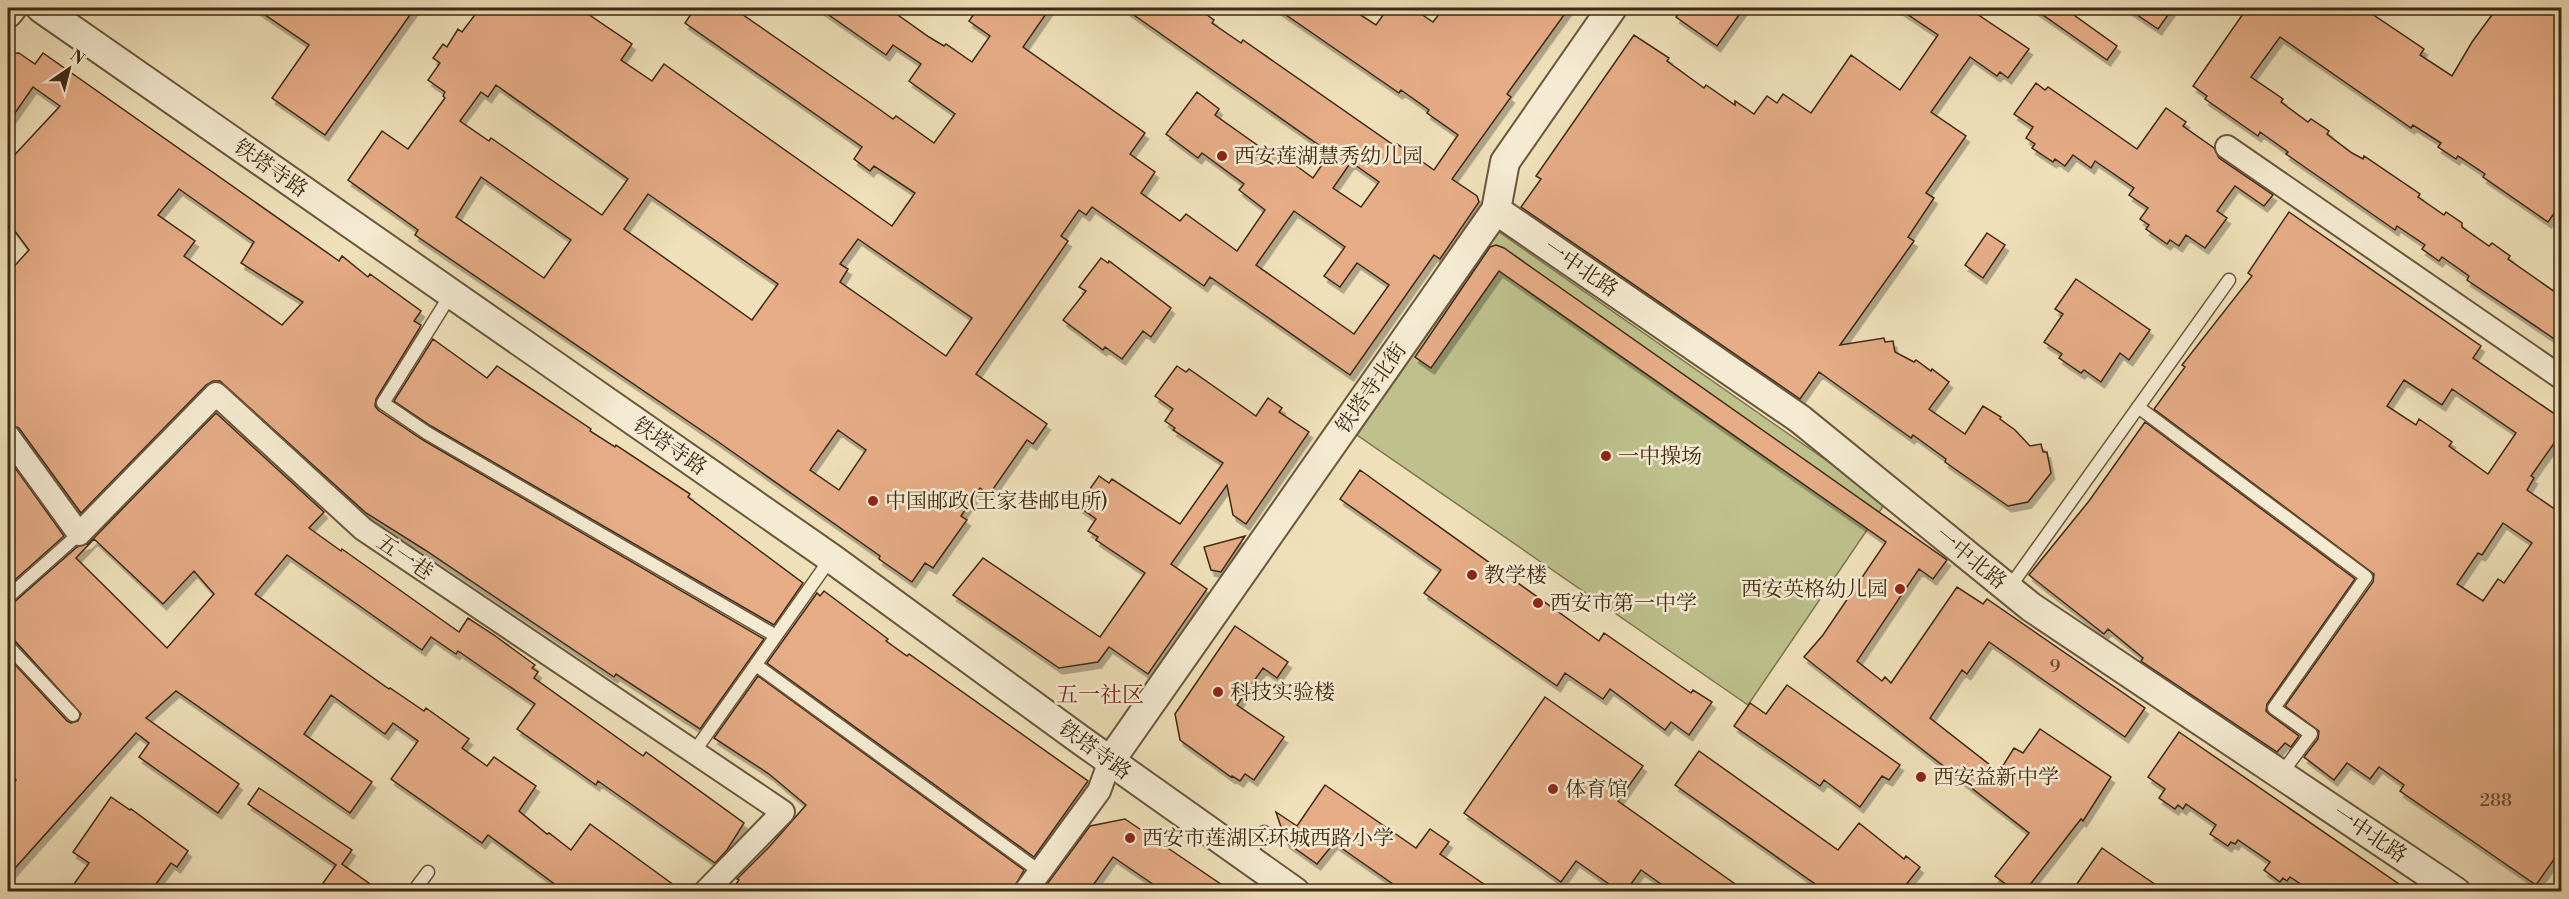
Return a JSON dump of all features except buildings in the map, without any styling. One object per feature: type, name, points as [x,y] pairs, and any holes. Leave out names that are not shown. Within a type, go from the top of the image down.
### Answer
[{"type":"street","points":[[8,13],[12,8]]},
{"type":"street","name":"铁塔寺路","points":[[41,8],[831,558],[1110,761],[1295,891]]},
{"type":"street","name":"铁塔寺北街","points":[[1110,761],[1496,210],[1505,162],[1612,8]]},
{"type":"street","points":[[2227,147],[2562,378]]},
{"type":"street","name":"一中北路","points":[[1496,210],[1800,419],[2031,607],[2456,891]]},
{"type":"street","name":"五一巷","points":[[79,534],[216,394],[363,529],[783,812],[705,891]]},
{"type":"street","points":[[8,436],[79,534]]},
{"type":"street","points":[[1025,891],[1099,791],[1110,761]]},
{"type":"lane","points":[[2009,588],[2229,280]]},
{"type":"lane","points":[[451,294],[383,404],[427,433],[776,636]]},
{"type":"lane","points":[[2138,407],[2366,577],[2274,708],[2311,734],[2281,774]]},
{"type":"lane","points":[[8,597],[79,534]]},
{"type":"lane","points":[[694,752],[831,558]]},
{"type":"lane","points":[[8,646],[73,715]]},
{"type":"lane","points":[[756,665],[1039,872]]},
{"type":"lane","points":[[1246,857],[1264,832]]},
{"type":"lane","points":[[413,891],[428,872]]},
{"type":"green space","name":"一中操场","points":[[1499,232],[1886,502],[1748,705],[1357,435]]},
{"type":"place","name":"西安莲湖慧秀幼儿园","points":[[1222,156]]},
{"type":"place","name":"一中操场","points":[[1606,456]]},
{"type":"place","name":"中国邮政(王家巷邮电所)","points":[[873,501]]},
{"type":"place","name":"教学楼","points":[[1472,575]]},
{"type":"place","name":"西安英格幼儿园","points":[[1900,589]]},
{"type":"place","name":"西安市第一中学","points":[[1538,603]]},
{"type":"place","name":"科技实验楼","points":[[1218,692]]},
{"type":"place","name":"西安益新中学","points":[[1921,777]]},
{"type":"place","name":"体育馆","points":[[1553,789]]},
{"type":"place","name":"西安市莲湖区环城西路小学","points":[[1130,838]]},
{"type":"district","name":"五一社区","points":[[1100,694]]}]
